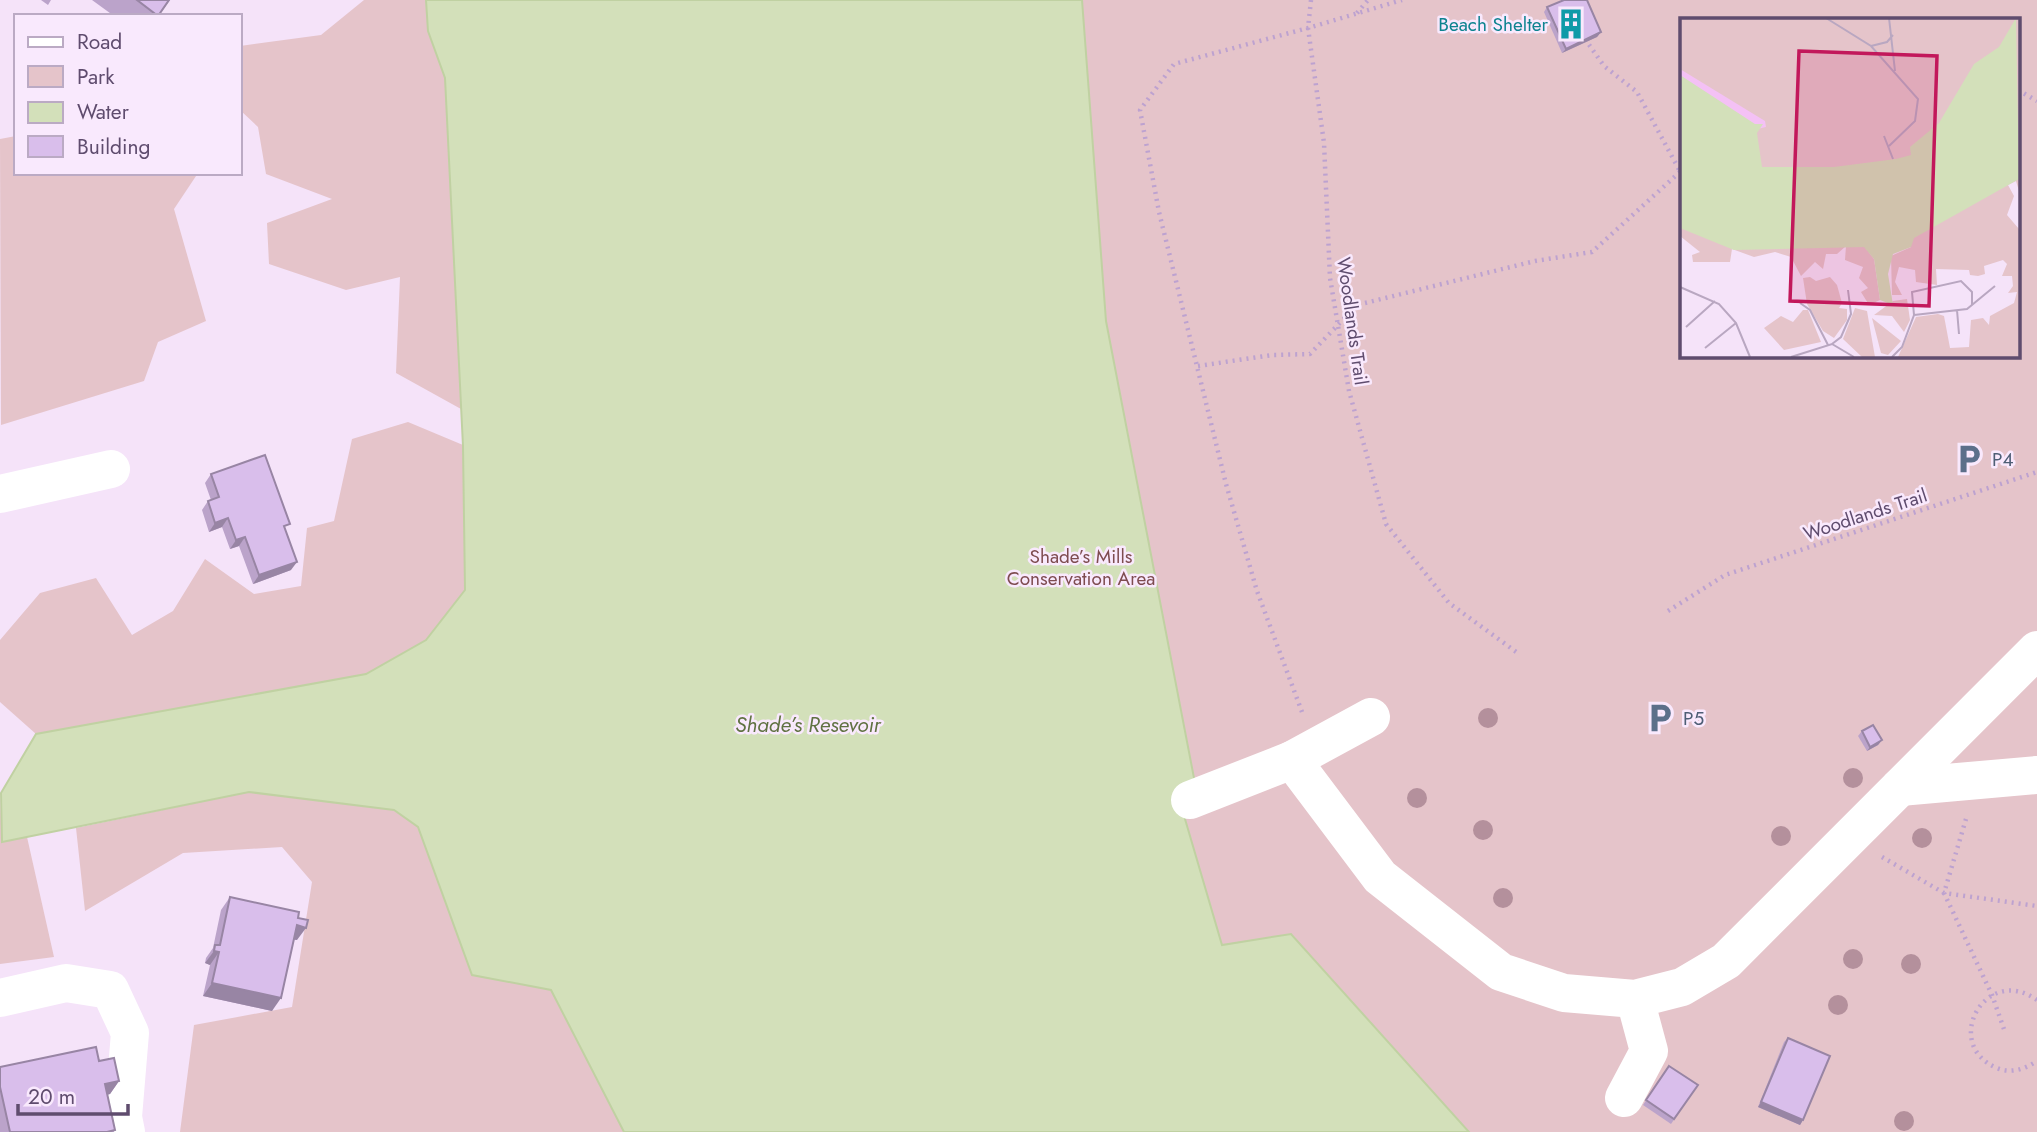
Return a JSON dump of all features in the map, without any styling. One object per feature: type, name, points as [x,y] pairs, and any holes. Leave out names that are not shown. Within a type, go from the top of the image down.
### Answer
[{"type":"lane","points":[[0,494],[110,469]]},
{"type":"lane","points":[[1292,760],[1380,877],[1501,971],[1564,993],[1635,999],[1682,987],[1726,961],[2037,650]]},
{"type":"lane","points":[[1190,800],[1292,760],[1371,717]]},
{"type":"lane","points":[[1900,787],[2037,775]]},
{"type":"lane","points":[[0,998],[66,983],[110,990],[130,1033],[123,1117],[127,1132]]},
{"type":"lane","points":[[1624,1098],[1649,1051],[1635,999]]},
{"type":"path","name":"Woodlands Trail","points":[[1311,0],[1308,28],[1324,144],[1330,278],[1349,391],[1386,524],[1449,604],[1519,654]]},
{"type":"path","points":[[1357,14],[1368,0]]},
{"type":"path","points":[[1292,760],[1305,720],[1257,591],[1226,484],[1159,212],[1140,110],[1174,64],[1402,0]]},
{"type":"path","points":[[1581,34],[1604,65],[1637,92],[1680,170]]},
{"type":"path","points":[[2020,91],[2037,101]]},
{"type":"path","points":[[1198,366],[1272,355],[1310,354],[1357,304],[1535,261],[1592,252],[1680,173]]},
{"type":"path","name":"Woodlands Trail","points":[[1668,611],[1725,575],[2037,472]]},
{"type":"path","points":[[1976,780],[1944,893],[1992,995],[2005,1032]]},
{"type":"path","points":[[1846,841],[1901,867],[1944,893],[2037,906]]},
{"type":"path","points":[[2037,1000],[2017,991],[1992,995],[1974,1015],[1971,1028],[1972,1042],[1978,1055],[1988,1064],[2001,1070],[2015,1071],[2028,1068],[2037,1061]]},
{"type":"green space","name":"Shade’s Mills Conservation Area","points":[[364,0],[2037,0],[2037,1132],[180,1132],[194,1025],[292,1007],[312,882],[282,847],[183,853],[85,911],[76,828],[249,792],[393,810],[418,826],[472,975],[551,989],[465,591],[426,640],[366,674],[36,734],[0,702],[0,640],[40,593],[96,578],[132,635],[173,611],[205,559],[254,594],[301,586],[307,528],[334,521],[352,439],[408,422],[463,445],[461,409],[396,373],[400,277],[346,290],[269,264],[267,223],[332,199],[266,174],[258,127],[242,112],[242,46],[321,35]]},
{"type":"green space","points":[[14,136],[14,175],[197,175],[174,209],[206,321],[158,342],[144,381],[1,425],[0,139]]},
{"type":"green space","points":[[0,791],[2,842],[27,837],[54,957],[0,964]]},
{"type":"water","name":"Shade’s Resevoir","points":[[426,0],[1082,0],[1106,321],[1194,778],[1185,819],[1222,945],[1291,934],[1469,1132],[624,1132],[551,990],[472,975],[418,827],[394,810],[249,792],[2,842],[1,793],[36,734],[366,674],[426,640],[465,590],[463,446],[445,78],[428,31]]},
{"type":"building","points":[[137,0],[169,0],[159,14],[155,14]]},
{"type":"building","name":"Beach Shelter","points":[[1564,0],[1587,0],[1601,32],[1566,49],[1547,7]]},
{"type":"building","points":[[265,455],[290,524],[284,526],[297,562],[259,575],[245,537],[236,540],[228,518],[215,523],[208,501],[219,497],[211,474]]},
{"type":"building","points":[[1873,725],[1882,740],[1870,747],[1862,731]]},
{"type":"building","points":[[230,897],[299,912],[298,918],[308,920],[306,928],[297,925],[281,998],[212,983],[219,952],[214,951],[215,945],[220,945]]},
{"type":"building","points":[[1788,1038],[1830,1056],[1803,1120],[1761,1102]]},
{"type":"building","points":[[96,1047],[99,1061],[114,1058],[119,1081],[105,1084],[115,1130],[10,1132],[0,1087],[0,1067]]},
{"type":"building","points":[[1669,1066],[1698,1085],[1674,1119],[1646,1100]]},
{"type":"place","name":"Beach Shelter","points":[[1571,24]]},
{"type":"place","name":"P4","points":[[1969,459]]},
{"type":"place","name":"P5","points":[[1660,718]]}]
